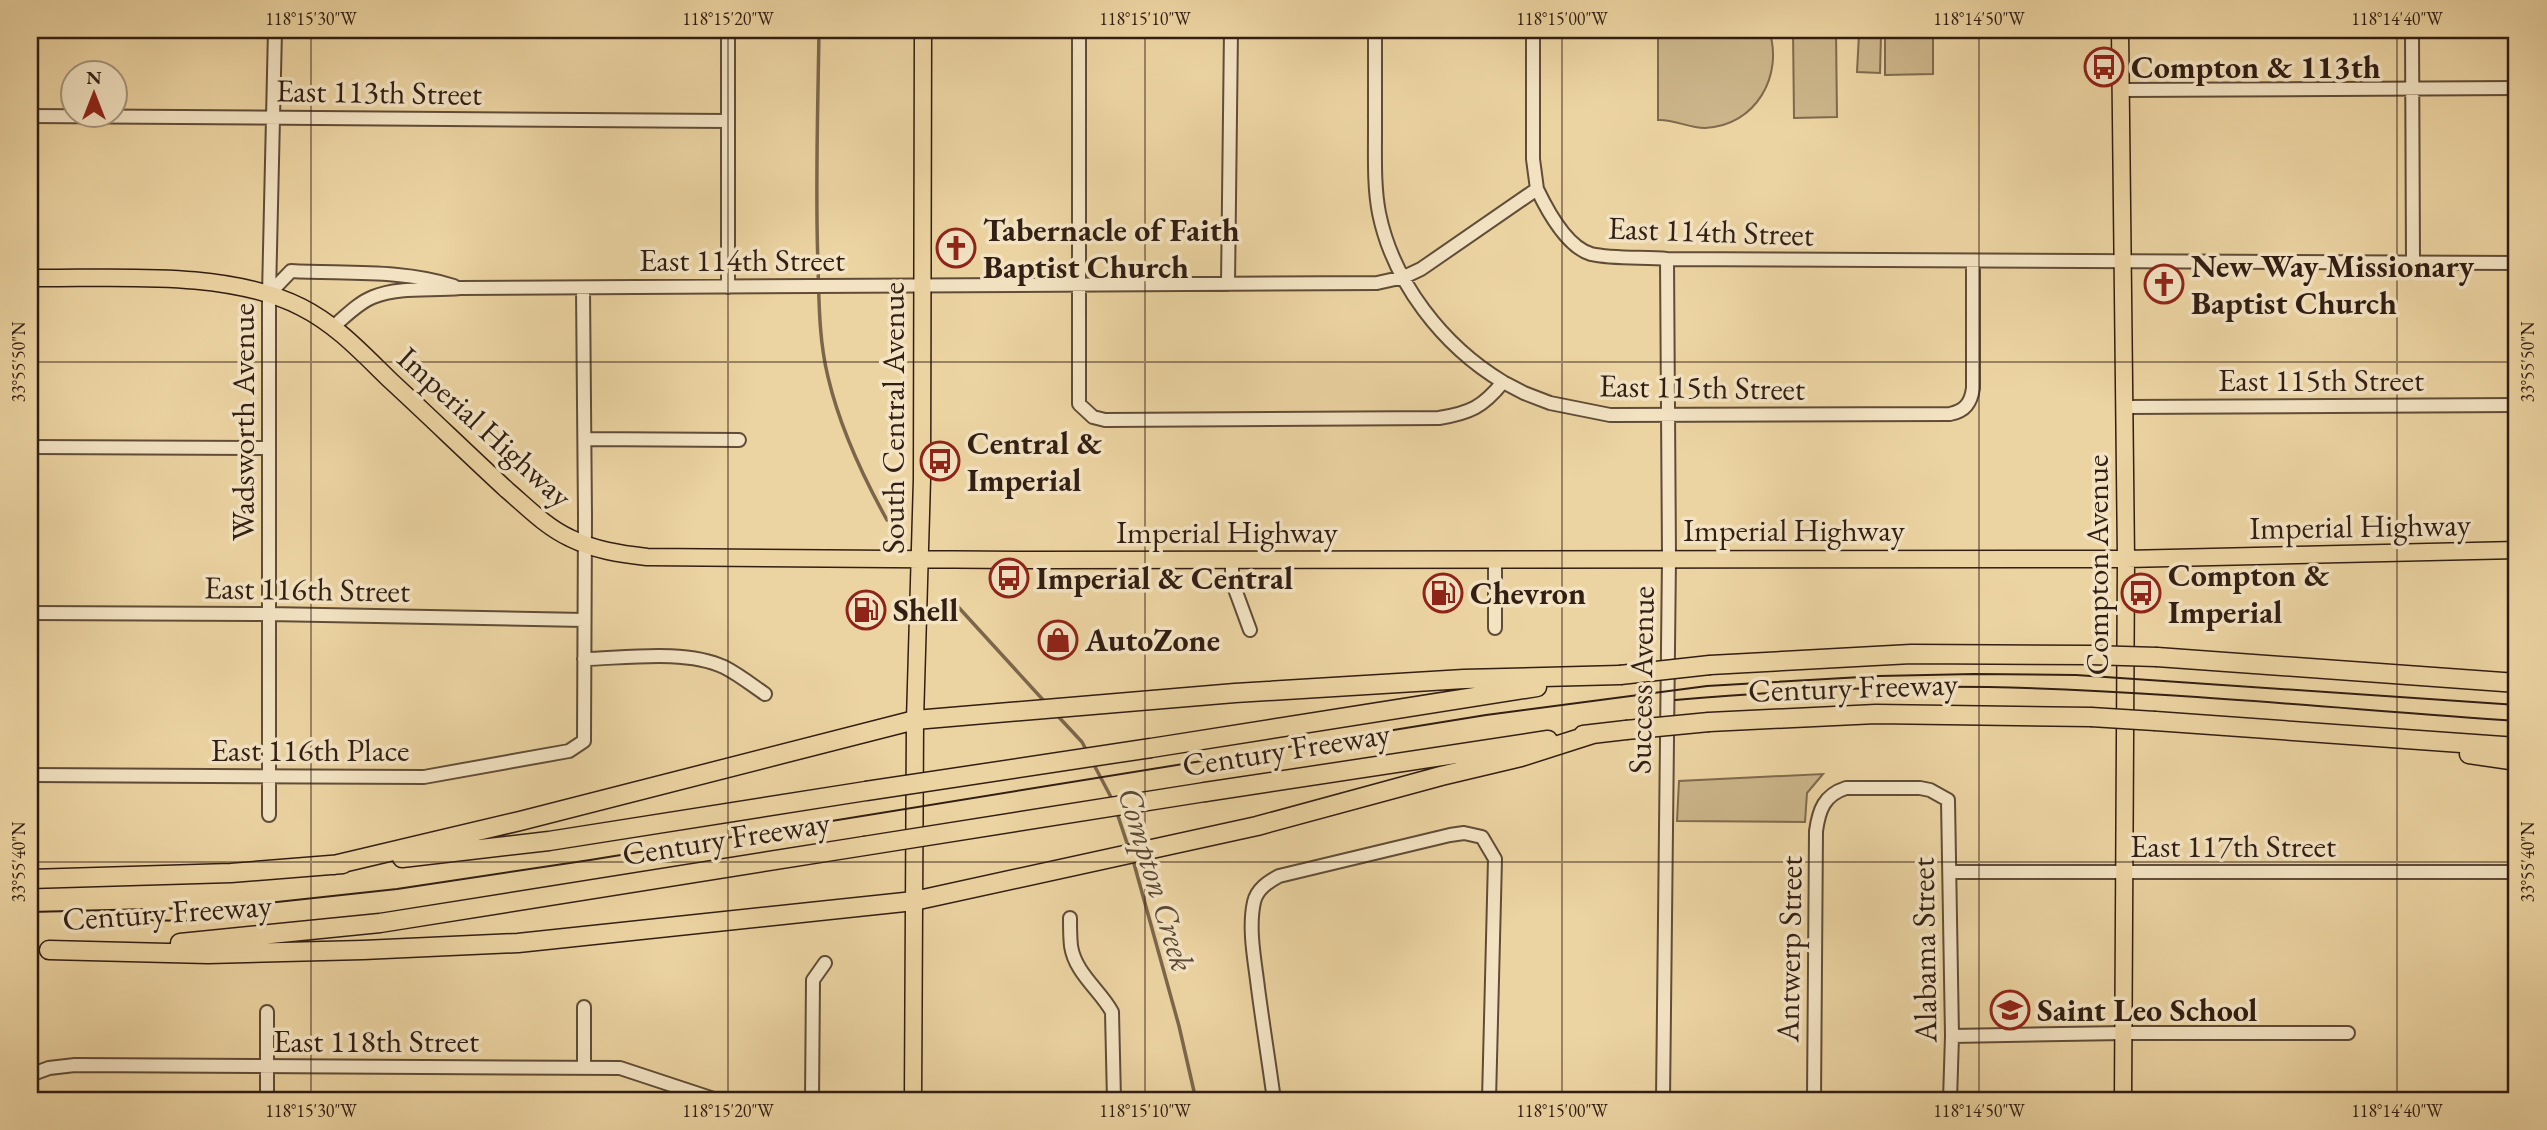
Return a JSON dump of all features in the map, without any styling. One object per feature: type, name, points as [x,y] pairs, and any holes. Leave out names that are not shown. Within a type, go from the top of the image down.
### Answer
[{"type":"highway","name":"Century Freeway","points":[[30,879],[217,874],[334,865],[550,841],[1620,675],[1710,665],[1911,653],[2090,655],[2157,657],[2517,684]]},
{"type":"highway","points":[[334,865],[520,821],[915,720],[1025,713],[1235,693],[1451,680],[1620,675]]},
{"type":"highway","name":"Century Freeway","points":[[30,950],[215,941],[380,923],[1205,792],[1593,734],[1709,722],[1876,714],[2091,717],[2517,747]]},
{"type":"highway","points":[[48,950],[208,954],[518,943],[914,901],[1256,826],[1521,757],[1593,734]]},
{"type":"highway","points":[[2355,736],[2517,761]]},
{"type":"main road","name":"South Central Avenue","points":[[913,1100],[923,30]]},
{"type":"main road","name":"Compton Avenue","points":[[2120,30],[2126,559],[2123,1100]]},
{"type":"main road","name":"Imperial Highway","points":[[30,278],[187,280],[235,285],[269,294],[300,307],[334,327],[537,516],[568,538],[585,545],[647,557],[2126,559],[2517,550]]},
{"type":"street","name":"Wadsworth Avenue","points":[[269,815],[269,294],[275,30]]},
{"type":"street","points":[[728,30],[728,287]]},
{"type":"street","points":[[1080,30],[1079,404],[1093,417],[1105,420],[1439,418],[1475,409],[1490,398],[1503,382]]},
{"type":"street","points":[[1228,284],[1231,30]]},
{"type":"street","name":"East 115th Street","points":[[1375,30],[1375,170],[1379,212],[1393,258],[1424,308],[1460,352],[1481,369],[1524,393],[1580,410],[1609,415],[1934,416],[1960,412],[1967,406],[1973,388],[1973,261]]},
{"type":"street","points":[[1533,30],[1533,159],[1537,189]]},
{"type":"street","points":[[2412,30],[2413,261]]},
{"type":"street","points":[[2121,90],[2517,88]]},
{"type":"street","name":"East 113th Street","points":[[30,116],[728,121]]},
{"type":"street","name":"East 114th Street","points":[[334,327],[352,310],[372,297],[396,291],[460,288],[1377,283],[1404,277],[1422,269],[1537,189],[1550,217],[1569,238],[1589,254],[1667,260],[2517,263]]},
{"type":"street","name":"Success Avenue","points":[[1663,1100],[1669,558],[1667,260]]},
{"type":"street","name":"East 114th Street","points":[[269,294],[291,271],[404,276],[460,288]]},
{"type":"street","points":[[583,288],[584,659],[696,659],[724,667],[765,694]]},
{"type":"street","name":"East 115th Street","points":[[2124,407],[2517,405]]},
{"type":"street","points":[[585,439],[739,440]]},
{"type":"street","points":[[30,447],[270,449]]},
{"type":"street","points":[[1232,559],[1232,581],[1250,630]]},
{"type":"street","points":[[1495,559],[1495,628]]},
{"type":"street","name":"East 116th Street","points":[[30,613],[584,620]]},
{"type":"street","name":"East 116th Place","points":[[30,775],[424,777],[569,751],[584,741],[584,659]]},
{"type":"street","name":"Antwerp Street","points":[[1814,1100],[1816,831],[1819,810],[1825,800],[1837,791],[1846,789],[1930,790],[1948,800]]},
{"type":"street","name":"Alabama Street","points":[[1948,800],[1952,1036],[1950,1100]]},
{"type":"street","points":[[1274,1100],[1254,958],[1254,903],[1258,892],[1267,882],[1279,876],[1464,833],[1482,837],[1495,859],[1489,1100]]},
{"type":"street","name":"East 117th Street","points":[[1950,872],[2517,872]]},
{"type":"street","points":[[1070,918],[1071,949],[1079,968],[1112,1012],[1114,1100]]},
{"type":"street","points":[[812,1100],[813,980],[825,962]]},
{"type":"street","points":[[584,1007],[584,1068]]},
{"type":"street","points":[[267,1012],[267,1100]]},
{"type":"street","points":[[1952,1036],[2348,1033]]},
{"type":"street","name":"East 118th Street","points":[[30,1075],[49,1068],[75,1065],[620,1068],[713,1099]]},
{"type":"shaded area","points":[[1658,30],[1769,30],[1773,64],[1762,95],[1752,108],[1739,118],[1723,125],[1699,128],[1658,120]]},
{"type":"shaded area","points":[[1793,30],[1836,30],[1837,117],[1794,118]]},
{"type":"shaded area","points":[[1885,33],[1933,33],[1933,74],[1885,75]]},
{"type":"shaded area","points":[[1859,34],[1881,35],[1880,73],[1857,72]]},
{"type":"shaded area","points":[[1823,774],[1807,793],[1805,822],[1677,821],[1679,781]]},
{"type":"waterway","points":[[819,30],[817,206],[819,307],[823,350],[833,396],[845,433],[887,520]]},
{"type":"waterway","name":"Compton Creek","points":[[950,598],[1045,702]]},
{"type":"waterway","name":"Compton Creek","points":[[1055,713],[1082,742],[1088,753]]},
{"type":"waterway","name":"Compton Creek","points":[[1093,763],[1112,799]]},
{"type":"waterway","name":"Compton Creek","points":[[1117,813],[1129,849]]},
{"type":"waterway","name":"Compton Creek","points":[[1133,860],[1179,1026],[1196,1100]]},
{"type":"tram line","points":[[30,912],[230,907],[397,889],[1486,715],[1707,686],[1879,676],[2076,675],[2517,705]]},
{"type":"tram line","points":[[1675,700],[1832,689],[1988,687],[2187,696],[2517,721]]},
{"type":"tram line","points":[[145,920],[185,921],[239,916]]},
{"type":"place","name":"Compton & 113th","points":[[2104,67]]},
{"type":"place","name":"Tabernacle of Faith Baptist Church","points":[[956,248]]},
{"type":"place","name":"New Way Missionary Baptist Church","points":[[2164,284]]},
{"type":"place","name":"Central & Imperial","points":[[940,461]]},
{"type":"place","name":"Imperial & Central","points":[[1009,578]]},
{"type":"place","name":"Chevron","points":[[1443,593]]},
{"type":"place","name":"Compton & Imperial","points":[[2141,593]]},
{"type":"place","name":"Shell","points":[[866,610]]},
{"type":"place","name":"AutoZone","points":[[1058,640]]},
{"type":"place","name":"Saint Leo School","points":[[2010,1010]]}]
